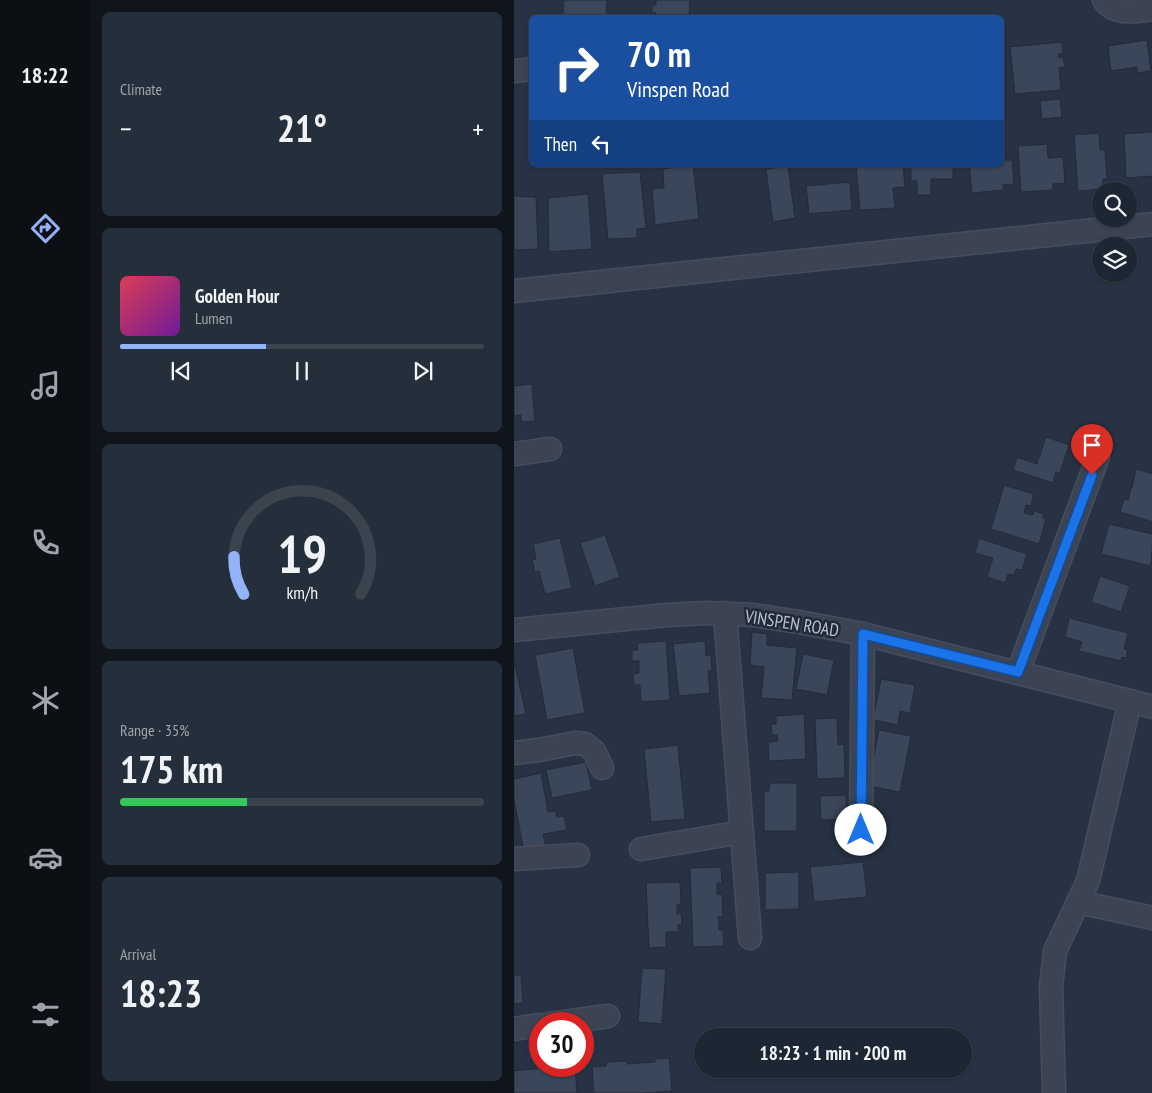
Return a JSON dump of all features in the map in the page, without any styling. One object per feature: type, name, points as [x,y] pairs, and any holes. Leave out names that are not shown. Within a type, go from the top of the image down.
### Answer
[{"type":"street","points":[[1104,0],[1108,6],[1118,10],[1152,9]]},
{"type":"street","points":[[514,71],[529,69]]},
{"type":"street","points":[[514,291],[1152,224]]},
{"type":"street","points":[[514,454],[550,449]]},
{"type":"street","points":[[1018,672],[1098,457]]},
{"type":"street","points":[[725,613],[750,938]]},
{"type":"street","name":"VINSPEN ROAD","points":[[514,630],[667,615],[725,613],[792,621],[863,634],[1152,707]]},
{"type":"street","points":[[861,830],[863,634]]},
{"type":"street","points":[[1054,1093],[1051,986],[1055,951],[1088,881],[1130,701]]},
{"type":"street","points":[[514,753],[575,743],[585,744],[594,751],[602,768]]},
{"type":"street","points":[[641,849],[742,832]]},
{"type":"street","points":[[514,859],[578,855]]},
{"type":"street","points":[[1078,902],[1152,918]]},
{"type":"street","points":[[594,1018],[608,1016]]},
{"type":"street","points":[[514,1029],[529,1027]]},
{"type":"building","points":[[564,0],[607,0],[606,15],[563,15]]},
{"type":"building","points":[[656,0],[690,0],[689,15],[656,15],[656,13],[652,13],[652,5],[656,5]]},
{"type":"building","points":[[1147,40],[1151,71],[1137,73],[1137,67],[1111,71],[1108,46]]},
{"type":"building","points":[[1062,42],[1063,54],[1058,54],[1059,58],[1063,57],[1065,67],[1059,68],[1061,90],[1015,94],[1010,47]]},
{"type":"building","points":[[1060,99],[1062,117],[1042,119],[1040,101]]},
{"type":"building","points":[[1153,132],[1153,176],[1126,178],[1124,134]]},
{"type":"building","points":[[1099,133],[1100,150],[1105,150],[1107,179],[1103,179],[1103,182],[1092,182],[1092,190],[1078,191],[1074,135]]},
{"type":"building","points":[[1047,144],[1048,158],[1063,157],[1065,183],[1053,184],[1053,190],[1021,192],[1018,146]]},
{"type":"building","points":[[1004,160],[1012,160],[1014,184],[1003,185],[1003,190],[972,193],[969,167],[1004,167]]},
{"type":"building","points":[[693,167],[699,219],[655,225],[652,189],[664,188],[663,169]]},
{"type":"building","points":[[788,167],[795,218],[773,222],[766,169]]},
{"type":"building","points":[[856,167],[903,167],[905,187],[893,188],[895,208],[860,210]]},
{"type":"building","points":[[911,167],[953,167],[953,179],[931,179],[931,195],[917,195],[917,181],[911,181]]},
{"type":"building","points":[[640,172],[646,228],[637,229],[637,238],[608,239],[602,174]]},
{"type":"building","points":[[850,182],[852,210],[809,214],[806,186]]},
{"type":"building","points":[[588,194],[592,249],[549,252],[548,198]]},
{"type":"building","points":[[514,196],[536,197],[538,249],[514,250]]},
{"type":"building","points":[[532,384],[535,421],[521,422],[521,415],[514,416],[514,386]]},
{"type":"building","points":[[1046,437],[1069,445],[1060,473],[1056,472],[1053,483],[1013,470],[1017,457],[1037,464]]},
{"type":"building","points":[[1136,469],[1153,474],[1153,522],[1120,512],[1124,499],[1128,500]]},
{"type":"building","points":[[1004,485],[1034,494],[1031,506],[1026,505],[1024,513],[1033,515],[1034,511],[1044,514],[1043,518],[1046,519],[1039,544],[991,529]]},
{"type":"building","points":[[1109,524],[1153,534],[1151,566],[1101,554]]},
{"type":"building","points":[[605,535],[620,577],[595,586],[580,543]]},
{"type":"building","points":[[560,538],[572,588],[545,594],[539,571],[535,572],[532,560],[536,559],[533,544]]},
{"type":"building","points":[[979,538],[1027,554],[1022,570],[1016,569],[1014,575],[1008,574],[1005,583],[987,577],[993,558],[975,553]]},
{"type":"building","points":[[1100,576],[1130,586],[1121,612],[1091,602]]},
{"type":"building","points":[[1069,618],[1128,633],[1124,649],[1128,650],[1126,658],[1122,657],[1121,661],[1079,651],[1082,642],[1065,637]]},
{"type":"building","points":[[752,632],[767,634],[767,645],[797,648],[792,700],[761,698],[764,667],[750,665]]},
{"type":"building","points":[[666,641],[670,700],[641,702],[640,685],[634,685],[633,674],[639,673],[639,661],[632,661],[632,650],[638,650],[637,643]]},
{"type":"building","points":[[705,641],[706,656],[711,655],[712,671],[708,671],[710,693],[679,696],[673,644]]},
{"type":"building","points":[[573,648],[585,713],[547,720],[535,655]]},
{"type":"building","points":[[803,654],[834,660],[827,695],[796,689]]},
{"type":"building","points":[[514,661],[526,714],[514,716]]},
{"type":"building","points":[[881,679],[915,685],[910,713],[900,711],[898,725],[873,720]]},
{"type":"building","points":[[804,714],[806,759],[769,761],[768,742],[778,741],[777,735],[772,735],[771,724],[776,724],[776,716]]},
{"type":"building","points":[[837,718],[838,745],[844,744],[845,778],[817,779],[815,719]]},
{"type":"building","points":[[879,730],[911,736],[900,792],[868,786]]},
{"type":"building","points":[[678,745],[685,819],[651,822],[644,749]]},
{"type":"building","points":[[586,762],[592,790],[552,798],[546,770]]},
{"type":"building","points":[[541,773],[548,812],[555,811],[557,817],[564,816],[567,830],[543,834],[546,848],[524,852],[514,800],[514,779]]},
{"type":"building","points":[[770,783],[797,783],[797,831],[764,831],[764,791],[769,791]]},
{"type":"building","points":[[846,795],[847,819],[821,820],[820,796]]},
{"type":"building","points":[[863,862],[867,897],[814,902],[810,867]]},
{"type":"building","points":[[721,867],[722,883],[717,883],[717,894],[722,894],[723,917],[718,917],[719,930],[723,930],[724,946],[693,947],[690,868]]},
{"type":"building","points":[[799,872],[799,909],[765,910],[765,873]]},
{"type":"building","points":[[680,882],[681,905],[677,905],[677,914],[681,913],[682,925],[678,925],[678,932],[666,932],[666,947],[649,948],[646,883]]},
{"type":"building","points":[[642,968],[666,969],[662,1024],[638,1022]]},
{"type":"building","points":[[514,975],[521,975],[523,1003],[514,1004]]},
{"type":"building","points":[[669,1058],[672,1091],[594,1093],[594,1067],[606,1066],[606,1062],[627,1061],[627,1064],[655,1062],[655,1059]]},
{"type":"building","points":[[529,1070],[529,1077],[576,1077],[577,1093],[514,1093],[514,1071]]},
{"type":"route","points":[[861,830],[863,634],[1018,672],[1092,475]]}]
